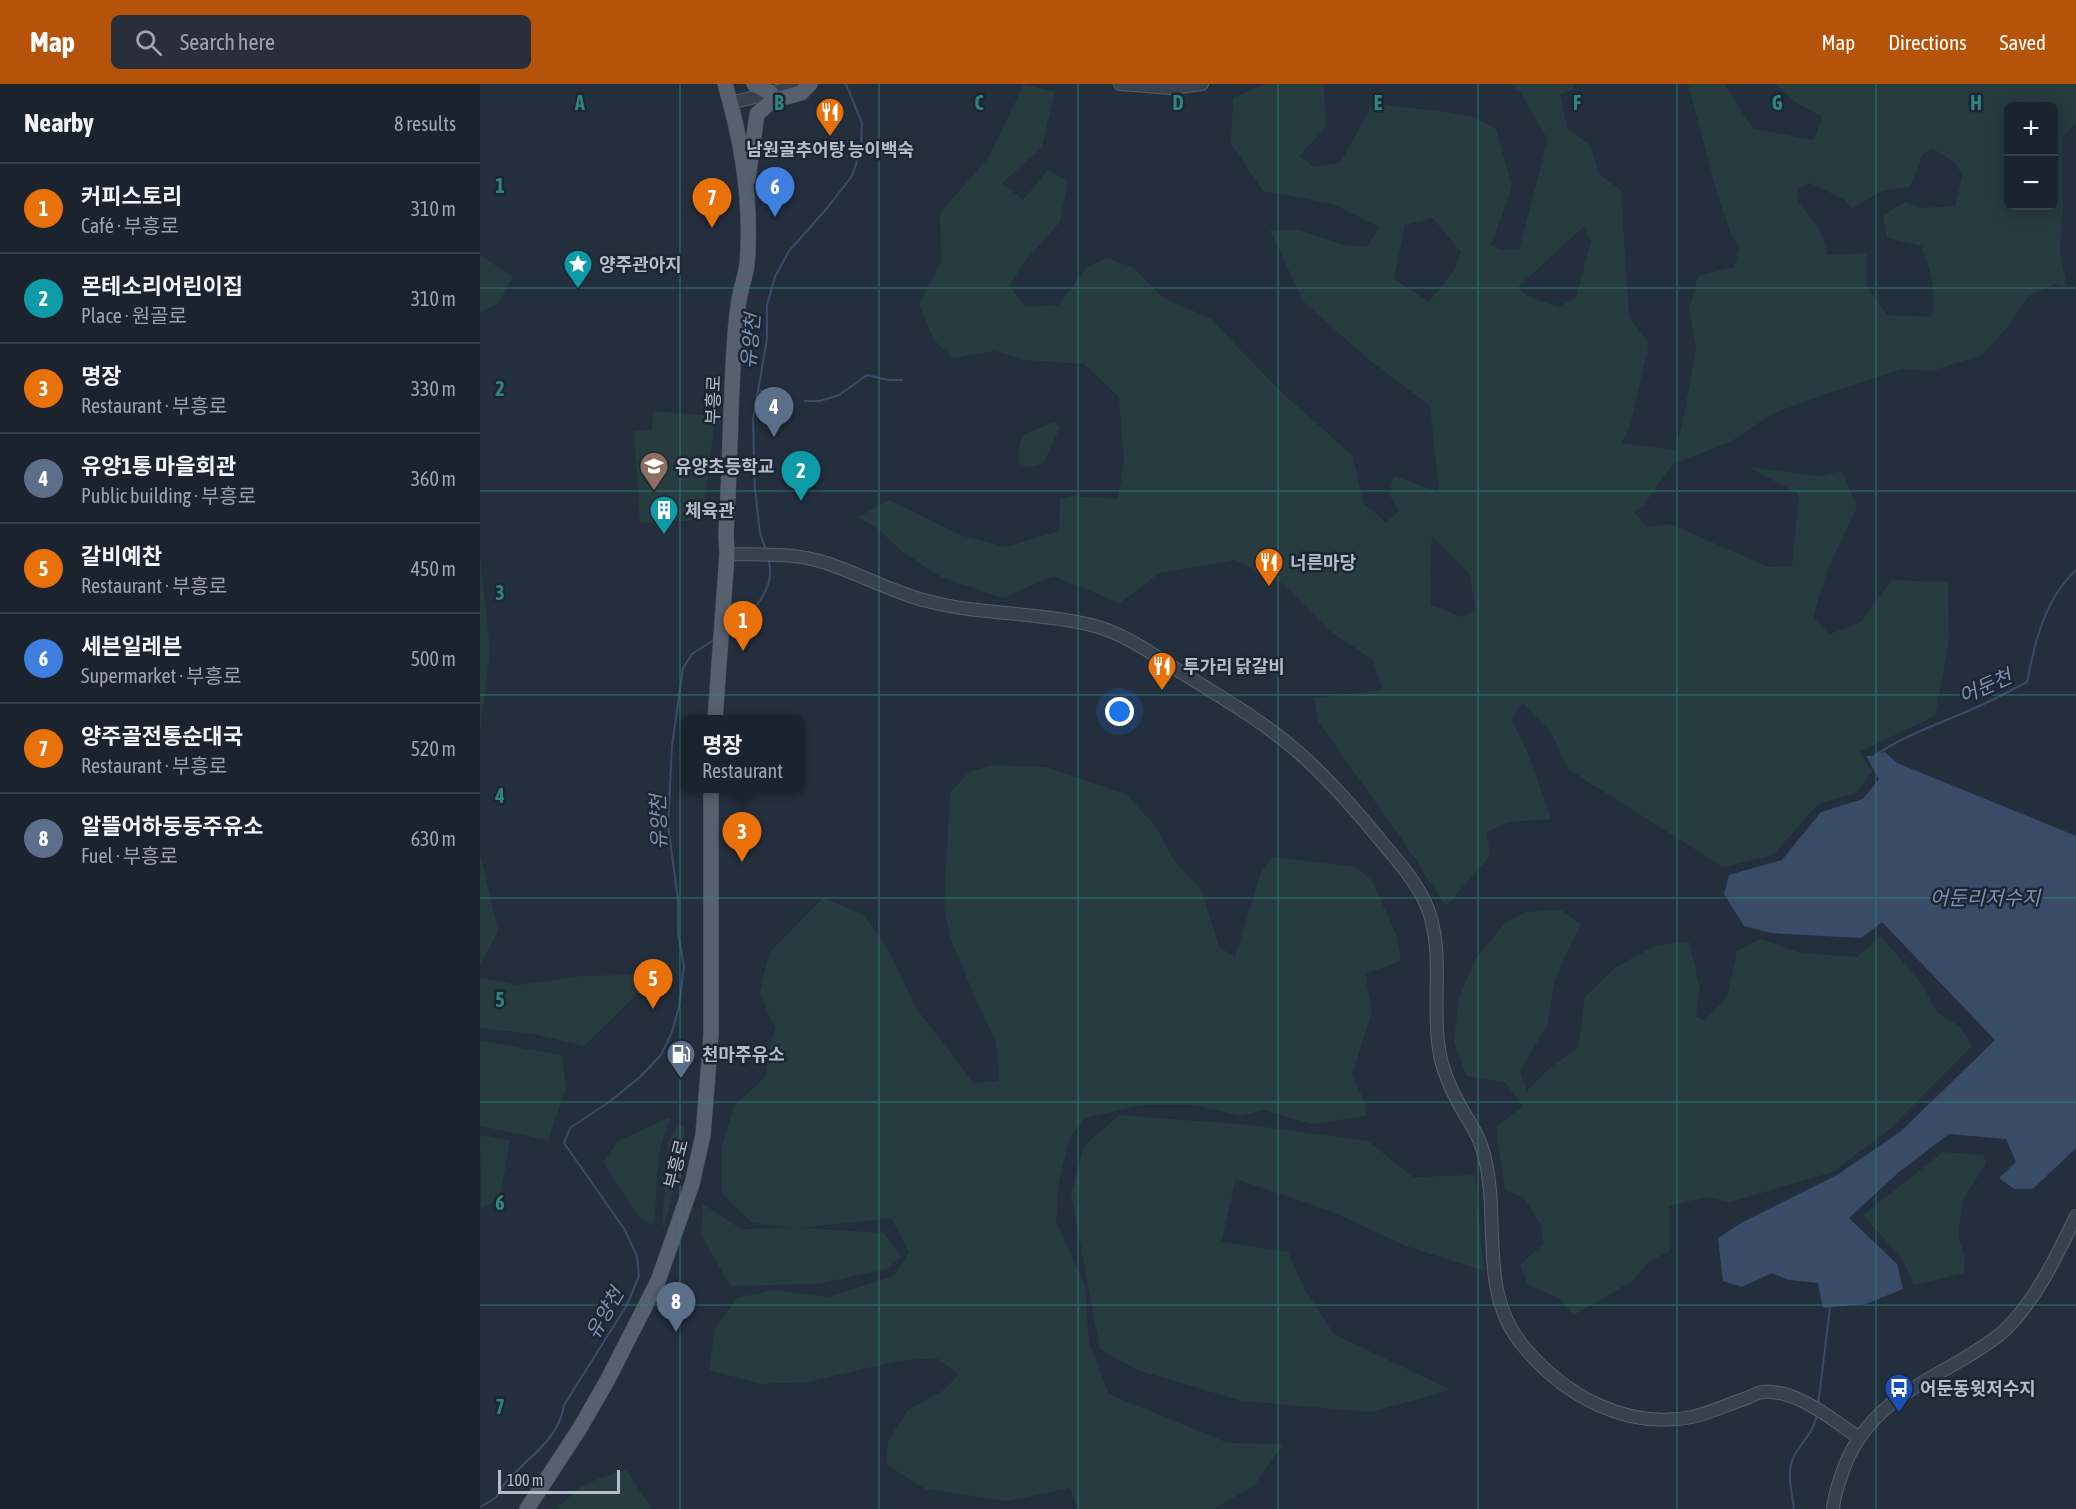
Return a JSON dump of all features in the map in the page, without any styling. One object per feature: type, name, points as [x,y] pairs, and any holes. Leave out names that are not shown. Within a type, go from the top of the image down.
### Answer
[{"type":"main road","name":"부흥로","points":[[715,715],[727,554],[734,353],[748,234],[745,190],[731,103],[725,84]]},
{"type":"main road","points":[[754,84],[771,93]]},
{"type":"main road","points":[[745,190],[758,114],[772,101],[801,93],[810,84]]},
{"type":"main road","name":"부흥로","points":[[527,1509],[580,1428],[607,1381],[658,1281],[692,1184],[703,1135],[711,1035],[711,793]]},
{"type":"street","points":[[731,103],[805,84]]},
{"type":"street","points":[[1120,84],[1171,88],[1202,84]]},
{"type":"street","points":[[727,554],[791,556],[823,562],[928,602],[1089,624],[1122,634],[1262,725],[1307,759],[1358,813],[1399,863],[1418,888],[1432,919],[1436,955],[1439,1050],[1447,1080],[1483,1149],[1488,1173],[1494,1285],[1503,1314],[1522,1346],[1549,1372],[1587,1400],[1605,1409],[1637,1418],[1666,1420],[1695,1417],[1763,1392],[1784,1395],[1813,1406],[1858,1437]]},
{"type":"street","points":[[1833,1509],[1839,1481],[1858,1437],[1882,1410],[1894,1401],[1978,1350],[2008,1328],[2034,1294],[2058,1255],[2076,1216]]},
{"type":"street","points":[[1842,1426],[1868,1420],[1886,1402],[1894,1401]]},
{"type":"street","points":[[1839,1481],[1838,1474],[1847,1443],[1842,1426]]},
{"type":"green space","points":[[1024,84],[1055,92],[1042,147],[1002,183],[1023,200],[1048,170],[1068,181],[1060,222],[1026,260],[1009,286],[1026,307],[1059,305],[1086,268],[1106,258],[1133,267],[1163,298],[1210,318],[1279,390],[1353,456],[1363,503],[1386,522],[1399,512],[1389,494],[1394,476],[1439,492],[1430,406],[1367,358],[1303,301],[1270,230],[1299,230],[1341,244],[1367,247],[1379,227],[1333,204],[1263,191],[1231,143],[1233,98],[1265,84],[1324,84],[1326,127],[1299,156],[1314,167],[1340,163],[1373,104],[1474,117],[1496,129],[1512,187],[1491,245],[1500,250],[1519,249],[1548,140],[1520,92],[1510,84],[1573,84],[1575,89],[1560,94],[1567,128],[1591,146],[1599,174],[1621,190],[1629,317],[1649,343],[1631,423],[1622,443],[1676,450],[1696,347],[1689,310],[1698,276],[1734,267],[1740,247],[1731,234],[1718,196],[1688,84],[1724,84],[1753,129],[1814,140],[1822,117],[1795,102],[1775,84],[2076,84],[2076,124],[2063,136],[2060,251],[2067,287],[2055,284],[2029,296],[2006,329],[1982,355],[1931,371],[1903,369],[1825,394],[1772,414],[1732,441],[1673,464],[1643,506],[1634,512],[1647,527],[1670,524],[1769,567],[1792,566],[1799,494],[1748,467],[1819,476],[1842,471],[1857,507],[1828,568],[1813,617],[1830,634],[1861,622],[1891,580],[1948,582],[1949,641],[1935,716],[1861,751],[1861,756],[1872,771],[1856,793],[1818,804],[1773,855],[1723,867],[1568,769],[1551,732],[1523,704],[1511,718],[1529,756],[1551,819],[1509,822],[1487,832],[1490,856],[1446,906],[1318,721],[1314,698],[1383,690],[1373,660],[1330,631],[1283,584],[1235,560],[1159,573],[1120,603],[1053,576],[1003,598],[941,577],[903,552],[878,529],[858,517],[889,500],[963,536],[1006,547],[1059,531],[1060,499],[1073,496],[1118,499],[1124,462],[1119,397],[1084,364],[1027,360],[994,351],[953,358],[934,340],[919,304],[941,262],[940,213],[988,158]],"holes":[[[1932,148],[1953,161],[1963,175],[1955,206],[1922,208],[1905,202],[1883,216],[1887,238],[1921,246],[1932,281],[1934,297],[1932,317],[1887,315],[1867,287],[1867,253],[1828,255],[1819,228],[1797,201],[1798,188],[1810,183],[1845,200],[1852,208],[1884,190],[1910,187],[1923,154]],[[1433,218],[1461,252],[1455,269],[1429,302],[1394,279],[1405,225]],[[1583,227],[1591,241],[1576,298],[1558,307],[1527,296],[1518,287]],[[1432,536],[1469,573],[1476,611],[1462,617],[1431,605]]]},
{"type":"green space","points":[[480,255],[513,277],[498,304],[480,312]]},
{"type":"green space","points":[[653,411],[715,416],[703,520],[640,523],[634,431],[652,430]]},
{"type":"green space","points":[[1054,422],[1060,427],[1043,464],[1030,467],[1019,464],[1020,444],[1025,434]]},
{"type":"green space","points":[[480,557],[490,649],[480,732]]},
{"type":"green space","points":[[992,765],[1046,767],[1127,795],[1156,827],[1174,861],[1201,889],[1219,947],[1235,957],[1261,872],[1273,857],[1356,867],[1372,881],[1396,934],[1401,961],[1365,974],[1372,1012],[1352,1075],[1365,1103],[1366,1116],[1312,1124],[1263,1110],[1242,1116],[1194,1105],[1141,1105],[1085,1118],[1070,1137],[1059,1182],[1056,1221],[1085,1286],[1089,1343],[1109,1394],[1228,1443],[1283,1444],[1254,1486],[1213,1509],[1078,1509],[1070,1488],[1007,1501],[925,1489],[886,1464],[888,1441],[908,1410],[944,1390],[959,1374],[936,1358],[898,1361],[808,1382],[761,1384],[709,1370],[715,1329],[737,1298],[774,1290],[828,1297],[894,1276],[909,1252],[891,1218],[801,1228],[884,1233],[901,1257],[887,1269],[817,1284],[730,1286],[701,1234],[703,1204],[741,1229],[791,1228],[752,1223],[722,1194],[722,1145],[734,1106],[766,1076],[769,1048],[776,1027],[771,1021],[760,991],[769,953],[823,898],[864,915],[890,953],[916,1008],[974,1084],[999,1080],[996,1042],[950,937],[944,906],[950,793],[969,772]]},
{"type":"green space","points":[[480,852],[498,931],[480,965]]},
{"type":"green space","points":[[1561,910],[1581,924],[1554,984],[1547,1025],[1520,1071],[1527,1091],[1552,1066],[1578,1048],[1585,997],[1616,967],[1656,945],[1689,942],[1700,988],[1696,1016],[1704,1021],[1727,998],[1737,951],[1760,939],[1801,953],[1857,957],[1881,936],[1923,986],[1937,1012],[1960,1027],[1972,1046],[1891,1128],[1833,1172],[1730,1202],[1705,1197],[1669,1206],[1670,1251],[1648,1262],[1633,1281],[1574,1315],[1559,1298],[1528,1285],[1520,1265],[1543,1244],[1540,1223],[1523,1197],[1505,1190],[1496,1127],[1523,1106],[1505,1082],[1466,1076],[1454,1041],[1459,997],[1476,958],[1506,922],[1525,912]]},
{"type":"green space","points":[[632,975],[651,981],[584,1046],[534,1034],[480,1028],[480,978],[518,985],[581,976]]},
{"type":"green space","points":[[480,1041],[562,1055],[566,1088],[548,1140],[480,1126]]},
{"type":"green space","points":[[1119,1115],[1250,1125],[1368,1141],[1413,1177],[1475,1175],[1484,1271],[1406,1246],[1333,1212],[1236,1179],[1221,1242],[1288,1252],[1305,1290],[1334,1334],[1451,1390],[1371,1412],[1242,1401],[1137,1370],[1100,1349],[1071,1194],[1084,1146]]},
{"type":"green space","points":[[668,1118],[670,1120],[659,1157],[653,1226],[639,1217],[603,1162],[618,1141]]},
{"type":"green space","points":[[677,1124],[683,1126],[685,1130],[665,1225],[662,1226],[668,1143]]},
{"type":"green space","points":[[480,1135],[510,1141],[500,1199],[481,1208]]},
{"type":"green space","points":[[1943,1152],[1983,1155],[1986,1163],[1963,1200],[1958,1235],[1965,1257],[1964,1273],[1914,1285],[1903,1260],[1863,1215]]},
{"type":"green space","points":[[626,1470],[652,1509],[556,1509],[580,1487]]},
{"type":"water","name":"어둔리저수지","points":[[1885,752],[1897,763],[2076,836],[2076,1148],[2033,1189],[2014,1189],[1999,1178],[2016,1162],[2006,1139],[1949,1134],[1899,1172],[1849,1218],[1897,1264],[1903,1289],[1866,1304],[1823,1308],[1818,1283],[1789,1280],[1772,1273],[1742,1287],[1723,1281],[1718,1238],[1743,1222],[1837,1175],[1900,1132],[1995,1040],[1882,922],[1861,938],[1771,933],[1744,926],[1724,894],[1729,875],[1782,860],[1821,812],[1863,799],[1879,779],[1866,756]]},
{"type":"waterway","name":"유양천","points":[[766,550],[760,533],[755,490],[753,419],[767,339],[767,305],[775,277],[789,251],[852,176],[861,149],[862,123],[846,84]]},
{"type":"waterway","points":[[805,401],[820,401],[839,395],[867,375],[888,380],[902,380]]},
{"type":"waterway","points":[[759,390],[771,394]]},
{"type":"waterway","name":"유양천","points":[[727,631],[745,618],[760,601],[769,581],[768,559]]},
{"type":"waterway","name":"어둔천","points":[[1874,756],[1911,735],[2027,682],[2038,636],[2049,607],[2065,581],[2076,570]]},
{"type":"waterway","name":"유양천","points":[[480,1507],[496,1497],[506,1482],[541,1447],[556,1428],[564,1405],[627,1305],[639,1276],[637,1256],[625,1230],[564,1143],[570,1128],[609,1102],[640,1077],[661,1055],[672,1032],[679,1007],[684,966],[678,933],[678,900],[668,825],[672,746],[683,668],[692,654],[715,639]]},
{"type":"waterway","points":[[1818,1405],[1830,1308]]},
{"type":"waterway","points":[[1794,1509],[1790,1469],[1794,1456],[1811,1432],[1817,1414]]},
{"type":"place","name":"남원골추어탕 능이백숙","points":[[830,138]]},
{"type":"place","name":"세븐일레븐","points":[[775,217]]},
{"type":"place","name":"양주골전통순대국","points":[[712,228]]},
{"type":"place","name":"양주관아지","points":[[578,290]]},
{"type":"place","name":"유양1통 마을회관","points":[[774,437]]},
{"type":"place","name":"유양초등학교","points":[[654,492]]},
{"type":"place","name":"몬테소리어린이집","points":[[801,501]]},
{"type":"place","name":"체육관","points":[[664,536]]},
{"type":"place","name":"너른마당","points":[[1269,588]]},
{"type":"place","name":"커피스토리","points":[[743,651]]},
{"type":"place","name":"투가리 닭갈비","points":[[1162,692]]},
{"type":"place","name":"명장","points":[[742,862]]},
{"type":"place","name":"갈비예찬","points":[[653,1009]]},
{"type":"place","name":"천마주유소","points":[[681,1080]]},
{"type":"place","name":"알뜰어하둥둥주유소","points":[[676,1332]]},
{"type":"place","name":"어둔동윗저수지","points":[[1899,1414]]}]
